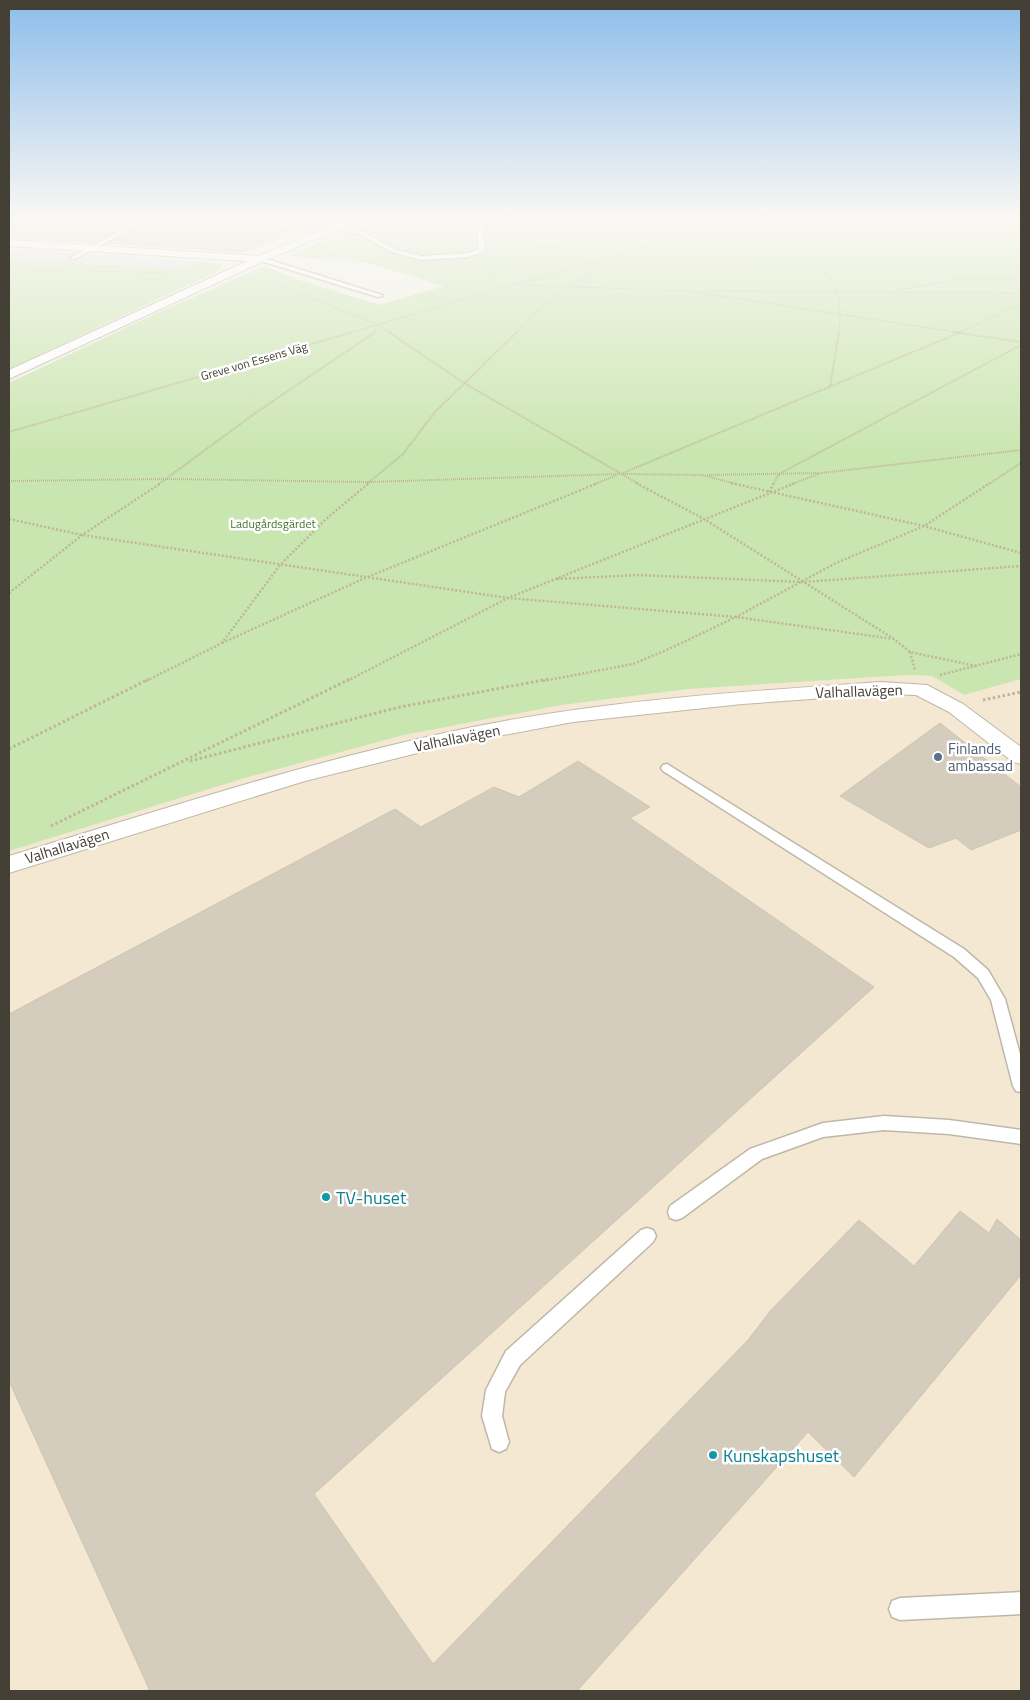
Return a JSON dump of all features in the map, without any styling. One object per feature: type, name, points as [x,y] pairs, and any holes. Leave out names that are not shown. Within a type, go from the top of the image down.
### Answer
[{"type":"street","points":[[9,376],[184,295]]},
{"type":"street","name":"Valhallavägen","points":[[9,865],[299,775],[450,738],[573,716],[732,699],[881,688],[920,689]]},
{"type":"street","points":[[920,689],[956,708],[1021,756]]},
{"type":"lane","points":[[666,768],[959,953],[983,974],[998,999],[1021,1086]]},
{"type":"lane","points":[[676,1212],[756,1154],[823,1130],[884,1123],[949,1127],[1021,1137]]},
{"type":"lane","points":[[499,1442],[492,1416],[496,1390],[513,1358],[647,1236]]},
{"type":"lane","points":[[900,1609],[1021,1603]]},
{"type":"path","points":[[304,295],[379,325],[464,383],[620,474],[704,519],[894,639],[910,652],[976,666]]},
{"type":"path","name":"Greve von Essens Väg","points":[[9,432],[481,295]]},
{"type":"path","points":[[222,643],[280,565],[326,519],[403,454],[436,412],[464,383],[543,306],[558,295]]},
{"type":"path","points":[[716,295],[1021,344]]},
{"type":"path","points":[[830,387],[841,315],[839,295]]},
{"type":"path","points":[[9,749],[222,643],[365,578],[830,387],[1021,304]]},
{"type":"path","points":[[9,592],[82,535],[167,479],[254,414],[358,346],[375,332],[379,325]]},
{"type":"path","points":[[769,492],[779,474],[1021,344]]},
{"type":"path","points":[[9,481],[167,479],[370,482],[620,474],[779,474],[821,472],[1021,450]]},
{"type":"path","points":[[182,763],[400,706],[633,664],[670,649],[736,617],[804,582],[836,562],[924,526],[1021,463]]},
{"type":"path","points":[[50,827],[270,720],[508,598],[821,472]]},
{"type":"path","points":[[702,475],[769,492],[924,526],[1021,553]]},
{"type":"path","points":[[9,520],[82,535],[508,598],[736,617],[894,639]]},
{"type":"path","points":[[554,579],[638,575],[804,582],[1021,566]]},
{"type":"path","points":[[920,689],[939,676],[1021,654]]},
{"type":"path","points":[[956,708],[1021,692]]},
{"type":"shaded area","points":[[907,675],[932,676],[964,695],[1021,679],[1021,1691],[9,1691],[9,851],[245,778],[404,735],[562,705],[688,689]]},
{"type":"green space","points":[[9,295],[166,295],[9,369]]},
{"type":"green space","name":"Ladugårdsgärdet","points":[[197,295],[349,295],[380,305],[413,295],[1021,295],[1021,679],[964,695],[932,676],[907,675],[688,689],[562,705],[404,735],[245,778],[9,851],[9,383]]},
{"type":"building","name":"Finlands ambassad","points":[[940,723],[1021,787],[1021,830],[971,850],[956,838],[929,848],[840,796]]},
{"type":"building","name":"TV-huset","points":[[578,761],[650,807],[630,818],[874,987],[314,1494],[433,1664],[748,1340],[771,1310],[859,1220],[914,1266],[960,1211],[989,1233],[997,1219],[1021,1240],[1021,1275],[854,1477],[808,1432],[577,1691],[150,1691],[9,1381],[9,1014],[395,809],[421,827],[494,787],[519,797]]},
{"type":"place","name":"Finlands ambassad","points":[[938,757]]},
{"type":"place","name":"TV-huset","points":[[326,1197]]},
{"type":"place","name":"Kunskapshuset","points":[[713,1455]]}]
